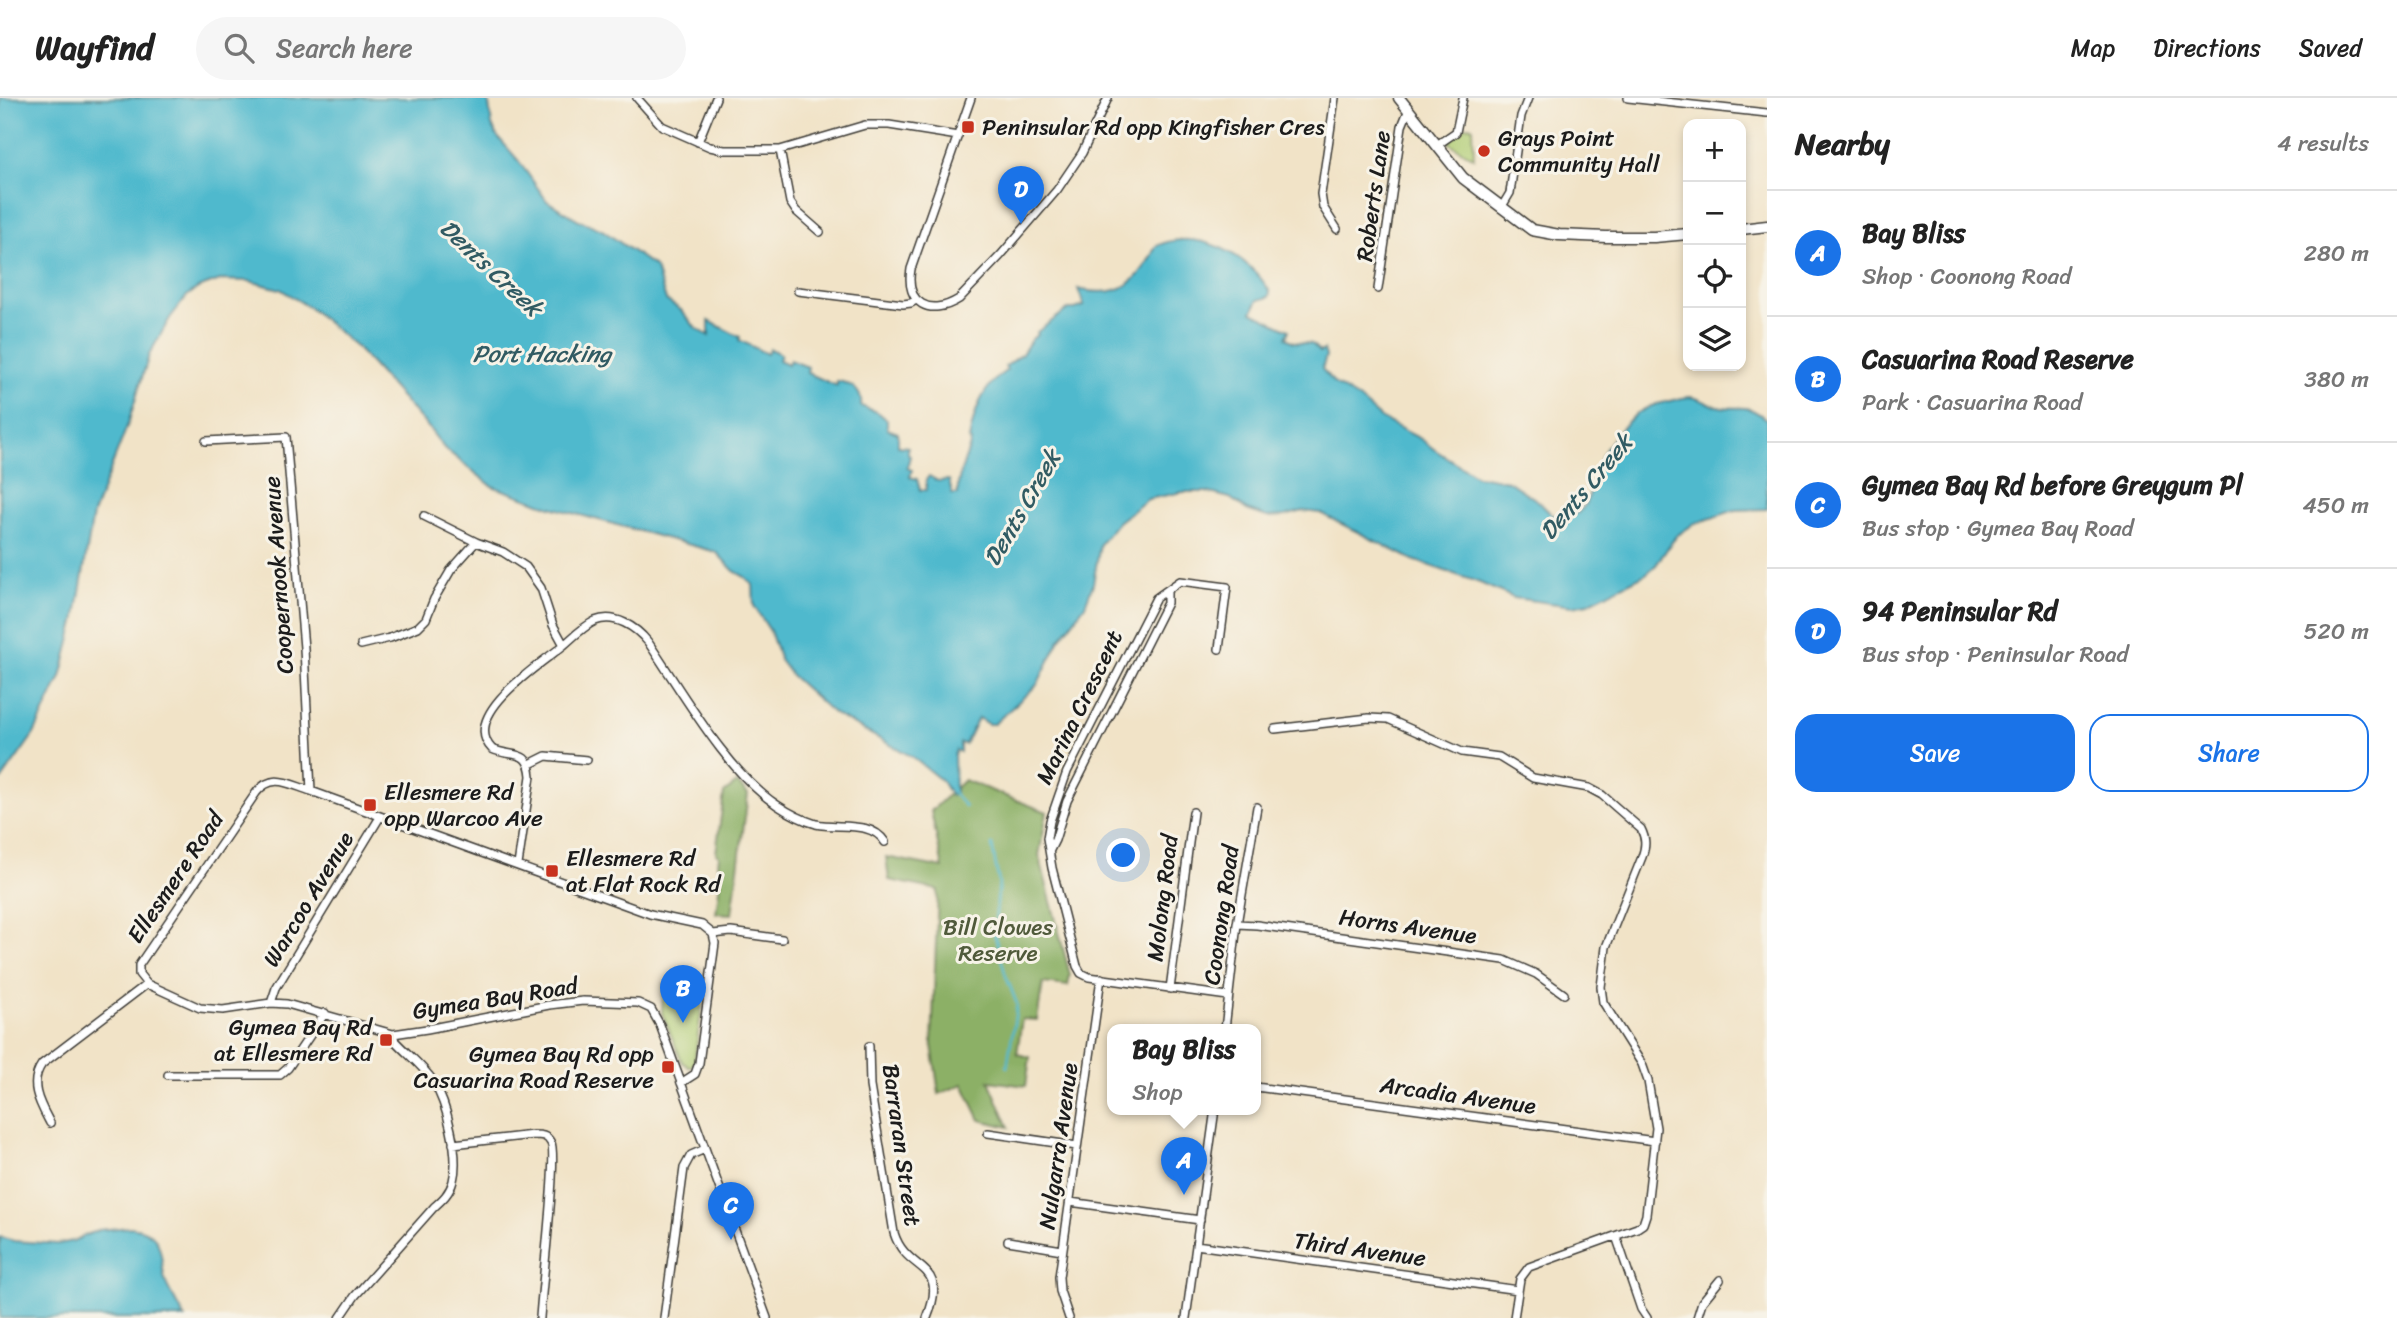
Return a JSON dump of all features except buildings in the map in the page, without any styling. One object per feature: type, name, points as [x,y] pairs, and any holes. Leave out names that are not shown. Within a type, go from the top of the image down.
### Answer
[{"type":"street","points":[[637,98],[662,126],[723,150],[780,150],[865,125],[889,125],[958,136]]},
{"type":"street","points":[[698,142],[716,98]]},
{"type":"street","points":[[971,98],[911,269],[909,283],[916,300],[931,307],[945,306],[958,299],[1045,205],[1082,153],[1108,98]]},
{"type":"street","points":[[1335,98],[1321,194],[1323,207],[1337,229]]},
{"type":"street","points":[[1399,98],[1463,178],[1532,230],[1552,234],[1642,237],[1683,234]]},
{"type":"street","points":[[1437,145],[1456,132],[1463,98]]},
{"type":"street","points":[[1502,208],[1510,193],[1521,116],[1528,98]]},
{"type":"street","points":[[1628,98],[1767,113]]},
{"type":"street","name":"Roberts Lane","points":[[1378,289],[1402,126],[1409,109]]},
{"type":"street","points":[[780,150],[790,202],[820,233]]},
{"type":"street","points":[[1746,228],[1767,226]]},
{"type":"street","points":[[798,291],[908,304],[916,300]]},
{"type":"street","name":"Coopernook Avenue","points":[[206,440],[286,437],[303,648],[310,791]]},
{"type":"street","points":[[424,516],[503,552],[526,566],[541,588],[553,625],[564,645]]},
{"type":"street","points":[[361,645],[418,627],[426,619],[433,599],[451,570],[476,542]]},
{"type":"street","points":[[1167,592],[1172,585],[1184,581],[1227,587],[1219,649]]},
{"type":"street","name":"Marina Crescent","points":[[1050,850],[1067,801],[1167,603],[1167,592],[1156,597],[1063,780],[1047,838],[1078,969],[1084,975],[1228,996]]},
{"type":"street","points":[[518,865],[531,776],[530,764],[520,756],[492,749],[485,740],[486,723],[496,702],[507,691],[596,620],[620,621],[640,632],[737,770],[765,796],[794,816],[817,824],[869,829],[881,835],[886,842]]},
{"type":"street","points":[[1275,729],[1368,718],[1388,719],[1462,752],[1499,757],[1533,778],[1589,788],[1602,795],[1641,829],[1645,839],[1644,851],[1606,947],[1601,987],[1607,1010],[1646,1072],[1655,1116],[1656,1141],[1643,1224],[1529,1267],[1520,1279],[1514,1318]]},
{"type":"street","points":[[530,764],[546,756],[587,760]]},
{"type":"street","name":"Ellesmere Road","points":[[147,984],[139,974],[142,960],[261,786],[275,780],[650,914],[702,925],[713,934],[731,932],[782,939]]},
{"type":"street","name":"Coonong Road","points":[[1225,1024],[1237,924],[1257,807]]},
{"type":"street","name":"Molong Road","points":[[1170,989],[1193,812]]},
{"type":"street","name":"Warcoo Avenue","points":[[271,1003],[276,988],[380,817]]},
{"type":"street","name":"Horns Avenue","points":[[1237,924],[1504,960],[1536,974],[1564,994]]},
{"type":"street","points":[[681,1083],[695,1074],[699,1063],[715,943],[713,934]]},
{"type":"street","name":"Nulgarra Avenue","points":[[1069,1318],[1059,1281],[1101,978]]},
{"type":"street","points":[[50,1123],[35,1086],[41,1064],[147,984],[200,1008],[223,1010],[271,1003],[287,1004],[393,1034],[396,1041],[432,1079],[443,1106],[453,1144],[454,1167],[450,1189],[355,1296],[340,1318]]},
{"type":"street","name":"Gymea Bay Road","points":[[393,1034],[565,1002],[638,1003],[651,1009],[767,1318]]},
{"type":"street","points":[[168,1075],[280,1075],[288,1068],[325,1013]]},
{"type":"street","name":"Barraran Street","points":[[869,1046],[870,1086],[894,1233],[901,1247],[927,1272],[933,1282],[935,1296],[927,1318]]},
{"type":"street","name":"Arcadia Avenue","points":[[1261,1088],[1656,1141]]},
{"type":"street","points":[[1186,1318],[1214,1115]]},
{"type":"street","points":[[988,1133],[1077,1146]]},
{"type":"street","points":[[453,1144],[533,1135],[543,1135],[550,1140],[553,1147],[553,1165],[540,1318]]},
{"type":"street","points":[[664,1318],[684,1168],[691,1155],[705,1149]]},
{"type":"street","points":[[1070,1202],[1200,1220]]},
{"type":"street","points":[[1616,1236],[1647,1318]]},
{"type":"street","points":[[1008,1241],[1062,1250]]},
{"type":"street","name":"Third Avenue","points":[[1196,1245],[1518,1290]]},
{"type":"street","points":[[1697,1318],[1702,1302],[1720,1280]]},
{"type":"green space","points":[[1465,126],[1473,127],[1474,158],[1448,142]]},
{"type":"green space","name":"Bill Clowes Reserve","points":[[964,780],[1047,812],[1039,855],[1070,975],[1068,986],[1043,983],[1037,1020],[1022,1019],[1017,1054],[1030,1057],[1026,1086],[989,1081],[1009,1127],[980,1120],[963,1084],[939,1094],[932,1045],[938,890],[889,880],[886,857],[943,868],[931,811]]},
{"type":"green space","points":[[737,783],[748,794],[732,914],[716,913],[721,873],[719,855],[716,853],[724,793]]},
{"type":"green space","points":[[664,984],[704,989],[694,1064],[689,1067],[682,1062],[662,1013]]},
{"type":"water","name":"Port Hacking","points":[[0,98],[488,98],[492,125],[497,136],[547,201],[602,230],[652,265],[656,269],[666,300],[709,336],[709,321],[767,354],[770,349],[781,354],[779,360],[788,364],[790,360],[808,367],[807,373],[837,386],[837,381],[855,389],[860,396],[861,406],[879,413],[887,420],[887,429],[898,433],[898,446],[908,447],[910,456],[907,468],[912,470],[910,477],[917,479],[920,490],[926,490],[929,476],[938,481],[949,480],[952,494],[958,494],[974,419],[985,392],[998,376],[1007,370],[1005,367],[1022,354],[1037,332],[1068,309],[1084,306],[1078,289],[1093,292],[1117,290],[1135,279],[1143,270],[1156,246],[1189,240],[1221,248],[1249,267],[1270,292],[1269,297],[1258,300],[1252,312],[1289,330],[1286,338],[1312,344],[1320,352],[1324,350],[1326,356],[1322,369],[1335,384],[1359,399],[1382,419],[1421,439],[1477,476],[1508,481],[1538,501],[1552,515],[1575,515],[1582,508],[1605,451],[1621,428],[1635,416],[1654,405],[1691,397],[1725,408],[1747,408],[1767,420],[1767,509],[1735,510],[1694,524],[1676,536],[1656,565],[1646,574],[1588,603],[1572,606],[1514,598],[1413,560],[1320,513],[1303,511],[1267,517],[1247,510],[1230,498],[1206,492],[1183,492],[1148,499],[1118,522],[1100,544],[1093,584],[1085,605],[1059,641],[1037,685],[994,724],[988,724],[978,718],[965,744],[960,743],[960,752],[956,750],[954,755],[955,793],[951,796],[942,781],[911,756],[834,714],[792,676],[780,660],[770,631],[754,606],[753,585],[734,571],[716,552],[551,507],[492,486],[444,448],[355,346],[310,308],[280,289],[249,281],[220,280],[198,288],[187,296],[170,318],[149,355],[128,424],[93,514],[75,622],[61,677],[34,734],[0,782]]},
{"type":"water","points":[[130,1227],[151,1234],[156,1240],[166,1283],[185,1318],[0,1318],[0,1237],[14,1241],[58,1244],[73,1241],[98,1230]]},
{"type":"waterway","points":[[953,793],[965,806]]},
{"type":"waterway","points":[[992,845],[999,883],[994,933],[1017,1004],[1007,1067]]},
{"type":"place","name":"Peninsular Rd opp Kingfisher Cres","points":[[968,127]]},
{"type":"place","name":"Grays Point Community Hall","points":[[1484,151]]},
{"type":"place","name":"94 Peninsular Rd","points":[[1021,224]]},
{"type":"place","name":"Ellesmere Rd opp Warcoo Ave","points":[[370,805]]},
{"type":"place","name":"Ellesmere Rd at Flat Rock Rd","points":[[552,871]]},
{"type":"place","name":"Casuarina Road Reserve","points":[[683,1023]]},
{"type":"place","name":"Gymea Bay Rd at Ellesmere Rd","points":[[386,1040]]},
{"type":"place","name":"Gymea Bay Rd opp Casuarina Road Reserve","points":[[668,1067]]},
{"type":"place","name":"Bay Bliss","points":[[1184,1195]]},
{"type":"place","name":"Gymea Bay Rd before Greygum Pl","points":[[731,1240]]},
{"type":"water label","name":"Dents Creek","points":[[491,268]]},
{"type":"water label","name":"Dents Creek","points":[[1586,487]]},
{"type":"water label","name":"Dents Creek","points":[[1022,508]]}]
